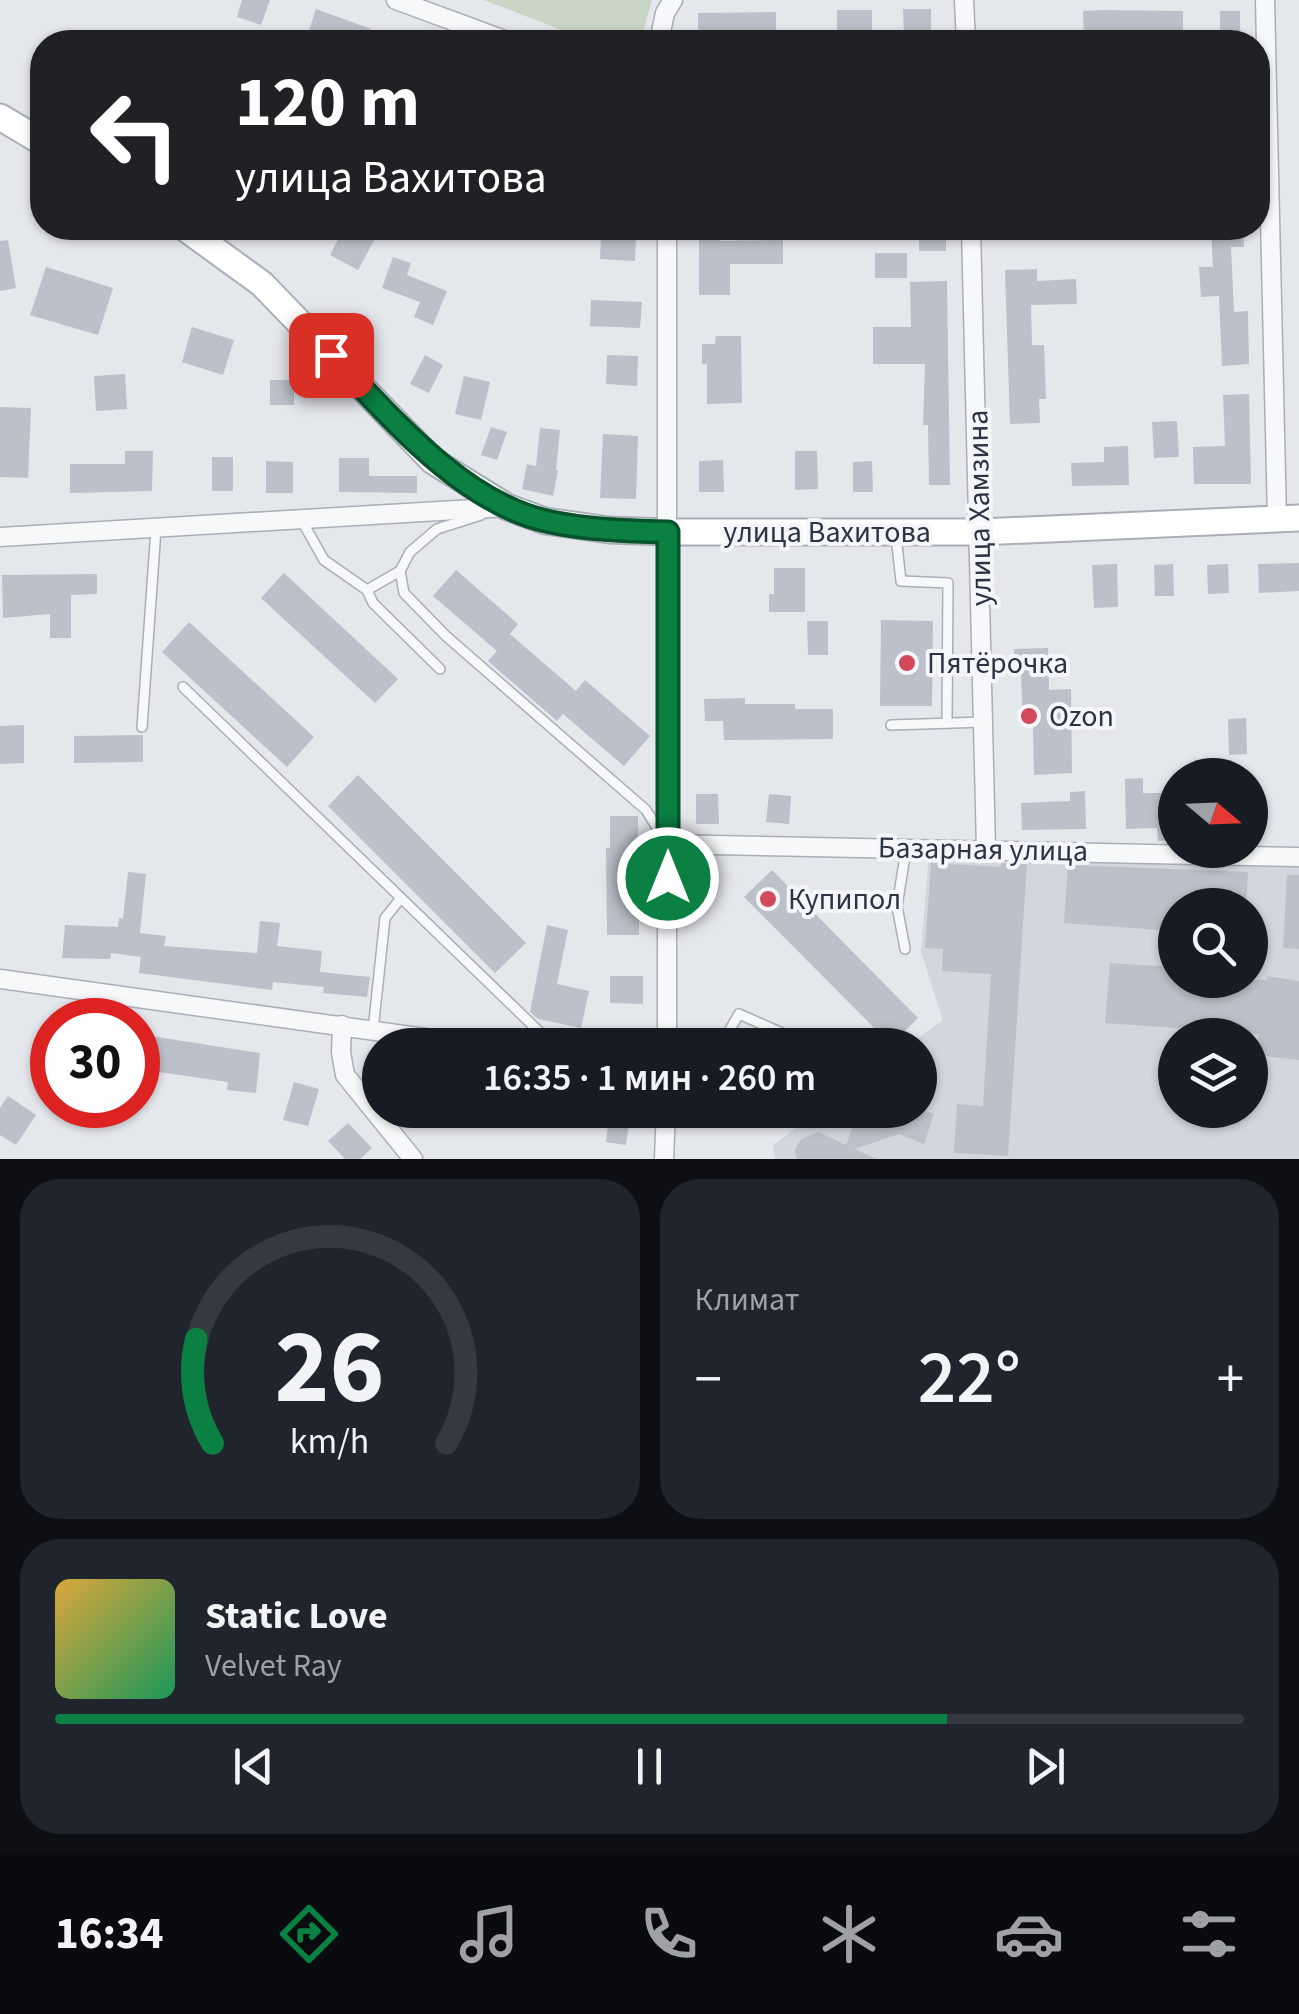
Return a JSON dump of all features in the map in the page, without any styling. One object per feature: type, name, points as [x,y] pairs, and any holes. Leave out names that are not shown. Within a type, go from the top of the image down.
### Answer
[{"type":"street","points":[[396,0],[477,30]]},
{"type":"street","points":[[661,30],[673,0]]},
{"type":"street","points":[[964,0],[965,30]]},
{"type":"street","points":[[1265,0],[1266,30]]},
{"type":"street","points":[[1270,113],[1288,518]]},
{"type":"street","points":[[0,117],[30,135]]},
{"type":"street","points":[[202,240],[262,284],[433,460],[507,506]]},
{"type":"street","points":[[667,240],[667,1028]]},
{"type":"street","name":"улица Хамзина","points":[[971,240],[986,848]]},
{"type":"street","name":"улица Вахитова","points":[[0,537],[507,506],[545,521],[610,530],[668,532],[980,532],[1288,518]]},
{"type":"street","name":"Базарная улица","points":[[668,844],[1299,857]]},
{"type":"street","points":[[0,980],[362,1028]]},
{"type":"street","points":[[342,1025],[340,1052],[345,1075],[413,1159]]},
{"type":"street","points":[[664,1159],[665,1128]]},
{"type":"lane","points":[[368,590],[400,571],[410,552],[437,529],[507,506]]},
{"type":"lane","points":[[301,519],[324,560],[368,590],[373,604],[440,669]]},
{"type":"lane","points":[[142,727],[156,529]]},
{"type":"lane","points":[[896,532],[901,581],[948,583],[947,723]]},
{"type":"lane","points":[[400,571],[404,593],[434,624],[646,810],[668,844]]},
{"type":"lane","points":[[183,687],[535,1028]]},
{"type":"lane","points":[[891,725],[984,722]]},
{"type":"lane","points":[[905,948],[897,906],[906,848]]},
{"type":"lane","points":[[373,1028],[385,918],[400,898]]},
{"type":"lane","points":[[731,1028],[739,1014],[771,1028]]},
{"type":"shaded area","points":[[929,851],[1158,858],[1158,868],[1268,868],[1268,861],[1299,862],[1299,1159],[775,1159],[773,1145],[796,1128],[937,1128],[937,1028],[932,1028],[943,1020],[921,952]]},
{"type":"green space","points":[[484,0],[652,0],[643,30],[562,30]]},
{"type":"building","points":[[242,0],[270,0],[261,25],[237,17]]},
{"type":"building","points":[[316,9],[371,29],[371,30],[309,30]]},
{"type":"building","points":[[903,9],[931,9],[931,30],[904,30]]},
{"type":"building","points":[[837,10],[872,10],[872,30],[837,30]]},
{"type":"building","points":[[1083,11],[1183,11],[1183,30],[1084,30]]},
{"type":"building","points":[[1220,11],[1240,11],[1240,30],[1220,30]]},
{"type":"building","points":[[776,12],[776,30],[698,30],[698,13]]},
{"type":"building","points":[[8,240],[16,288],[0,291],[0,241]]},
{"type":"building","points":[[338,240],[374,240],[358,270],[330,255]]},
{"type":"building","points":[[601,240],[636,240],[635,261],[600,259]]},
{"type":"building","points":[[699,240],[783,240],[783,264],[730,264],[730,295],[699,295]]},
{"type":"building","points":[[919,240],[946,240],[946,251],[919,251]]},
{"type":"building","points":[[1212,240],[1244,240],[1244,247],[1231,247],[1234,312],[1248,311],[1249,364],[1222,366],[1219,296],[1201,297],[1199,267],[1213,267]]},
{"type":"building","points":[[875,253],[907,253],[907,278],[875,278]]},
{"type":"building","points":[[393,257],[411,263],[407,275],[447,291],[433,325],[414,317],[420,302],[382,288]]},
{"type":"building","points":[[46,267],[113,288],[98,335],[30,315]]},
{"type":"building","points":[[1037,269],[1037,281],[1076,279],[1077,304],[1031,305],[1032,345],[1044,345],[1046,399],[1039,399],[1040,423],[1010,424],[1005,270]]},
{"type":"building","points":[[947,281],[950,485],[929,485],[928,425],[923,425],[925,364],[873,364],[873,327],[911,327],[910,282]]},
{"type":"building","points":[[591,300],[642,302],[640,328],[590,326]]},
{"type":"building","points":[[192,327],[234,340],[223,375],[182,362]]},
{"type":"building","points":[[716,336],[741,336],[742,403],[707,404],[707,364],[702,364],[702,344],[715,344]]},
{"type":"building","points":[[425,355],[443,365],[429,393],[410,384]]},
{"type":"building","points":[[607,355],[638,356],[637,386],[606,384]]},
{"type":"building","points":[[125,374],[127,409],[96,411],[94,376]]},
{"type":"building","points":[[464,376],[490,382],[481,420],[455,414]]},
{"type":"building","points":[[270,380],[294,380],[294,405],[270,405]]},
{"type":"building","points":[[1249,394],[1251,484],[1194,484],[1193,447],[1225,446],[1223,395]]},
{"type":"building","points":[[0,407],[31,408],[28,478],[0,477]]},
{"type":"building","points":[[1177,421],[1179,457],[1154,458],[1152,422]]},
{"type":"building","points":[[491,427],[507,432],[497,460],[481,455]]},
{"type":"building","points":[[540,428],[560,430],[553,496],[522,489],[527,464],[536,466]]},
{"type":"building","points":[[603,434],[638,436],[636,499],[600,498]]},
{"type":"building","points":[[1128,446],[1129,485],[1072,486],[1071,463],[1104,462],[1104,447]]},
{"type":"building","points":[[125,451],[153,451],[152,491],[70,493],[70,464],[125,464]]},
{"type":"building","points":[[795,451],[817,451],[818,489],[795,490]]},
{"type":"building","points":[[212,457],[233,457],[233,491],[212,491]]},
{"type":"building","points":[[339,458],[369,458],[369,476],[417,476],[417,493],[339,492]]},
{"type":"building","points":[[723,460],[724,492],[699,492],[699,461]]},
{"type":"building","points":[[266,461],[293,462],[293,493],[266,493]]},
{"type":"building","points":[[872,461],[873,492],[853,492],[853,462]]},
{"type":"building","points":[[1299,563],[1299,591],[1259,593],[1258,564]]},
{"type":"building","points":[[1117,564],[1118,607],[1094,608],[1092,565]]},
{"type":"building","points":[[1173,564],[1174,596],[1155,596],[1154,565]]},
{"type":"building","points":[[1228,564],[1229,593],[1208,594],[1207,565]]},
{"type":"building","points":[[774,568],[805,568],[805,612],[769,612]]},
{"type":"building","points":[[456,570],[518,624],[510,634],[576,691],[585,680],[650,736],[624,766],[563,714],[557,721],[488,661],[497,651],[433,596]]},
{"type":"building","points":[[284,573],[398,679],[375,703],[261,598]]},
{"type":"building","points":[[97,574],[97,594],[71,595],[71,638],[50,638],[50,614],[3,618],[2,575]]},
{"type":"building","name":"Пятёрочка","points":[[881,620],[933,621],[932,706],[880,706]]},
{"type":"building","points":[[807,621],[828,621],[828,655],[808,655]]},
{"type":"building","points":[[189,622],[314,737],[287,767],[162,652]]},
{"type":"building","points":[[1048,648],[1049,690],[1071,689],[1072,773],[1034,775],[1033,725],[1023,725],[1021,673],[1015,673],[1014,649]]},
{"type":"building","points":[[745,698],[745,704],[833,709],[833,739],[724,740],[723,721],[705,721],[704,699]]},
{"type":"building","points":[[1246,718],[1247,754],[1229,755],[1228,719]]},
{"type":"building","points":[[24,725],[24,763],[0,764],[0,726]]},
{"type":"building","points":[[143,735],[143,762],[74,763],[74,736]]},
{"type":"building","points":[[358,775],[526,943],[495,973],[328,806]]},
{"type":"building","points":[[1143,778],[1143,793],[1158,793],[1158,841],[1157,828],[1126,829],[1125,779]]},
{"type":"building","points":[[1085,791],[1086,829],[1022,830],[1021,803],[1070,801],[1070,792]]},
{"type":"building","points":[[696,794],[718,794],[719,824],[696,824]]},
{"type":"building","points":[[769,794],[791,796],[789,824],[766,822]]},
{"type":"building","points":[[610,816],[638,816],[639,935],[607,935],[606,848],[610,848]]},
{"type":"building","points":[[931,863],[1001,867],[1001,863],[1027,864],[1008,1156],[954,1153],[957,1104],[983,1106],[991,974],[942,971],[943,949],[925,948]]},
{"type":"building","points":[[1068,865],[1248,872],[1247,888],[1158,888],[1158,930],[1064,923]]},
{"type":"building","points":[[772,870],[918,1018],[908,1028],[874,1028],[744,897]]},
{"type":"building","points":[[128,872],[146,874],[140,933],[166,936],[164,946],[257,953],[260,921],[280,923],[277,946],[322,951],[320,972],[370,977],[367,997],[323,993],[324,987],[273,982],[272,990],[139,973],[141,957],[111,953],[110,959],[62,958],[65,925],[118,927],[119,918],[123,919]]},
{"type":"building","points":[[1287,875],[1299,875],[1299,949],[1283,948]]},
{"type":"building","points":[[547,925],[568,930],[557,984],[589,991],[581,1028],[538,1019],[530,1012]]},
{"type":"building","points":[[1110,963],[1158,966],[1158,998],[1268,998],[1268,976],[1299,981],[1299,1060],[1268,1056],[1268,1018],[1158,1018],[1158,1027],[1105,1023]]},
{"type":"building","points":[[610,976],[643,976],[643,1004],[610,1003]]},
{"type":"building","points":[[160,1037],[260,1053],[256,1093],[227,1090],[228,1082],[160,1072]]},
{"type":"building","points":[[294,1082],[319,1089],[308,1126],[283,1120]]},
{"type":"building","points":[[8,1096],[30,1111],[30,1124],[16,1145],[0,1135],[0,1108]]},
{"type":"building","points":[[348,1123],[372,1148],[360,1159],[345,1159],[328,1141]]},
{"type":"building","points":[[608,1128],[628,1128],[626,1145],[606,1142]]},
{"type":"building","points":[[852,1128],[929,1128],[924,1144],[899,1134],[855,1149],[876,1159],[797,1159],[795,1150],[801,1139],[819,1132],[846,1145]]},
{"type":"place","name":"Пятёрочка","points":[[907,663]]},
{"type":"place","name":"Ozon","points":[[1029,716]]},
{"type":"place","name":"Купипол","points":[[768,899]]},
{"type":"route","points":[[331,355],[433,460],[507,506],[545,521],[610,530],[668,532],[668,878]]}]
